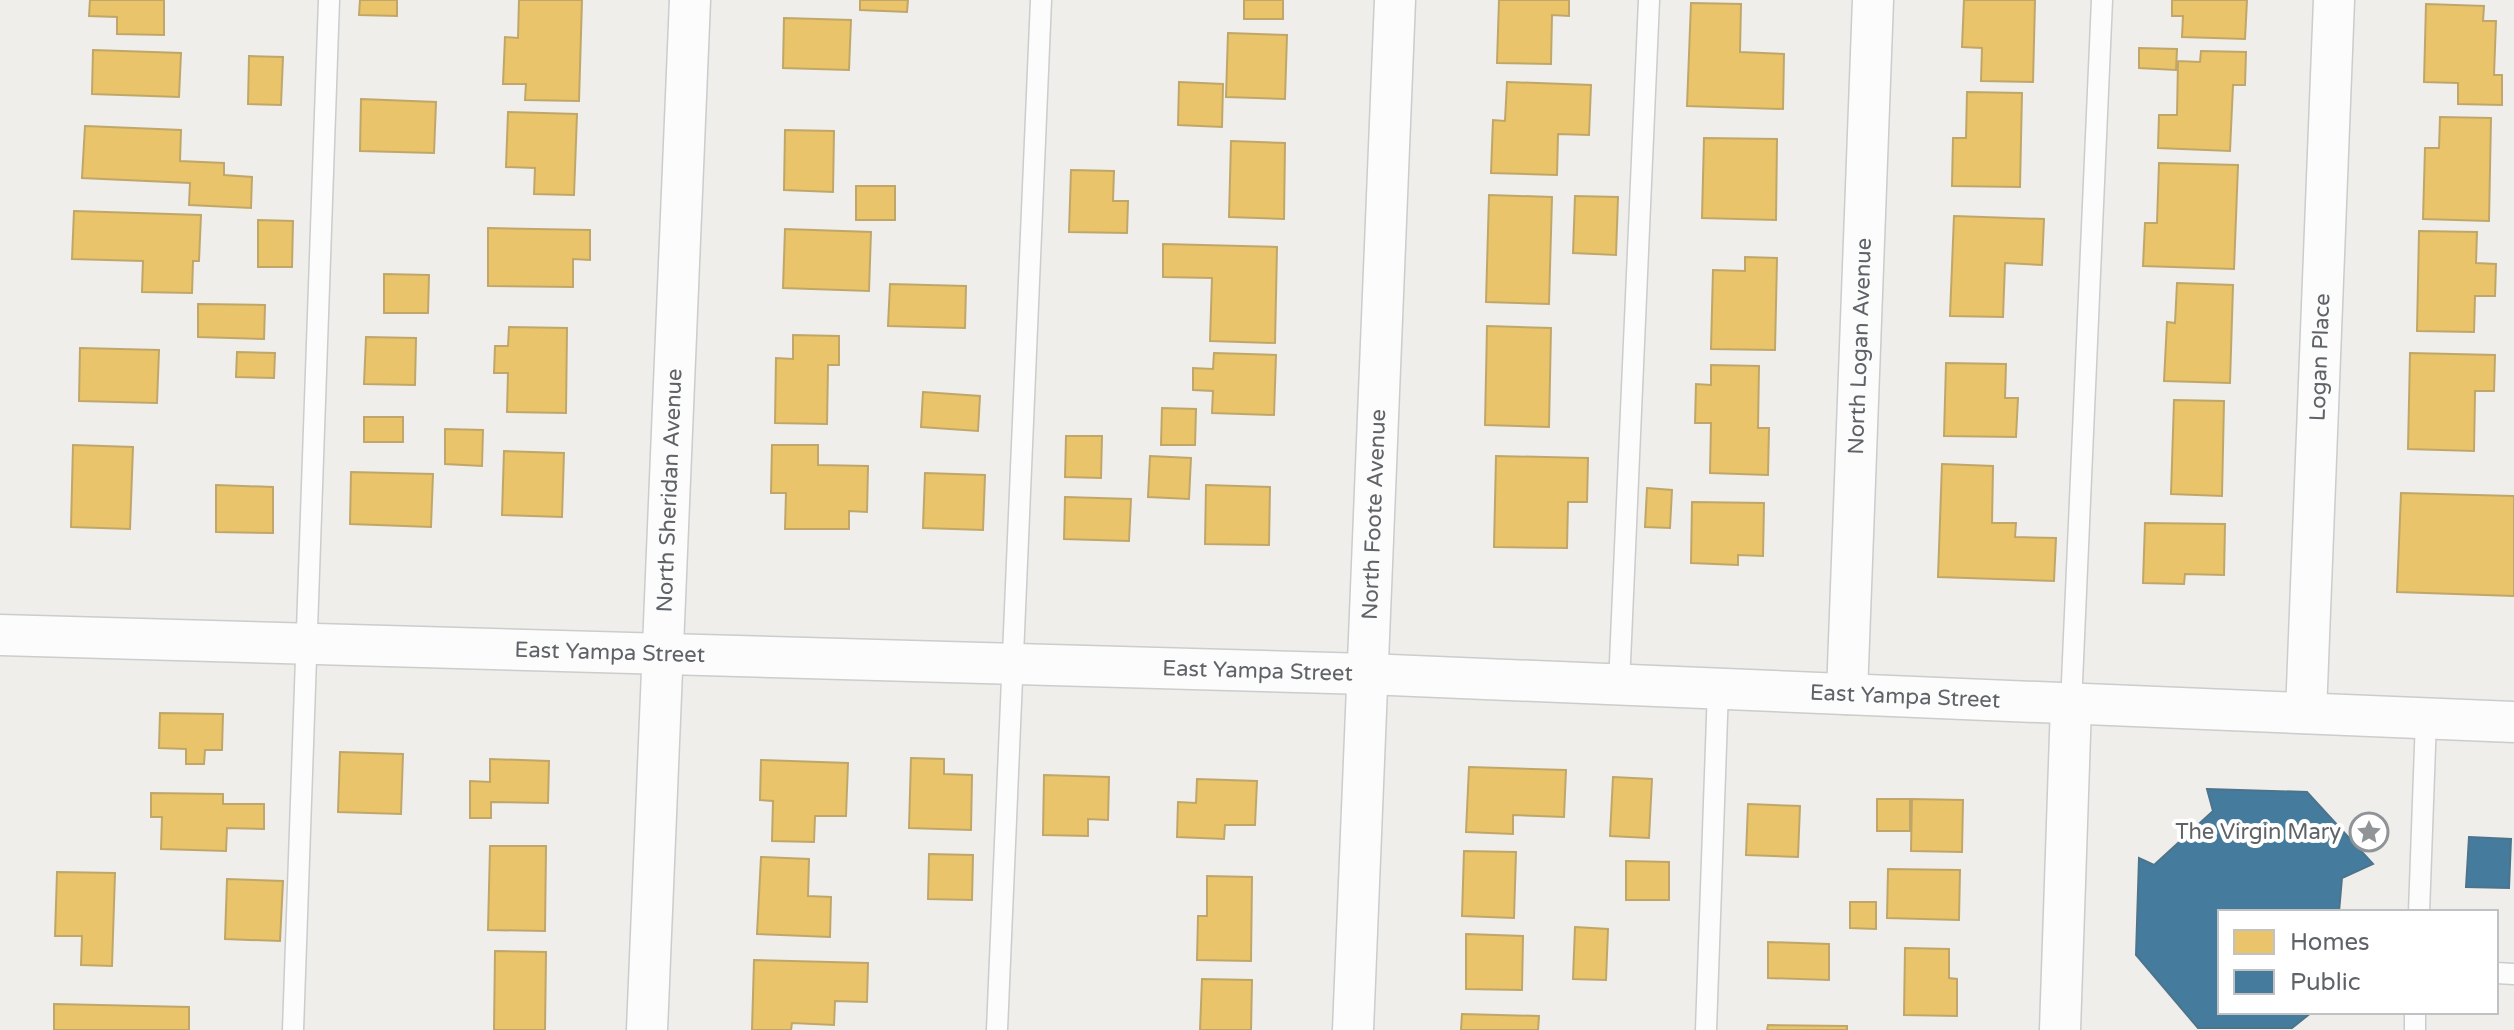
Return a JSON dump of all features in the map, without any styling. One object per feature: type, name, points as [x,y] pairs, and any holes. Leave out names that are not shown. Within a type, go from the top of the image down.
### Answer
[{"type":"street","name":"North Sheridan Avenue","points":[[647,1030],[690,0]]},
{"type":"street","name":"North Foote Avenue","points":[[1353,1030],[1395,0]]},
{"type":"street","name":"North Logan Avenue","points":[[1847,694],[1873,0]]},
{"type":"street","name":"Logan Place","points":[[2306,713],[2334,0]]},
{"type":"street","name":"East Yampa Street","points":[[0,635],[1367,674],[2514,722]]},
{"type":"street","points":[[2060,1030],[2071,705]]},
{"type":"lane","points":[[293,1030],[329,0]]},
{"type":"lane","points":[[997,1030],[1010,663],[1041,0]]},
{"type":"lane","points":[[1619,685],[1649,0]]},
{"type":"lane","points":[[2071,705],[2102,0]]},
{"type":"lane","points":[[1706,1030],[1718,689]]},
{"type":"lane","points":[[2419,910],[2426,719]]},
{"type":"building: Homes","points":[[90,0],[164,0],[164,35],[117,34],[117,17],[89,16]]},
{"type":"building: Homes","points":[[360,0],[397,0],[397,16],[359,15]]},
{"type":"building: Homes","points":[[519,0],[582,0],[579,101],[525,100],[526,84],[503,84],[505,37],[518,38]]},
{"type":"building: Homes","points":[[860,0],[908,0],[907,12],[860,10]]},
{"type":"building: Homes","points":[[1244,0],[1283,0],[1283,19],[1244,19]]},
{"type":"building: Homes","points":[[1499,0],[1569,0],[1569,16],[1552,15],[1551,64],[1497,63]]},
{"type":"building: Homes","points":[[1964,0],[2035,0],[2033,82],[1981,81],[1982,48],[1962,47]]},
{"type":"building: Homes","points":[[2172,0],[2247,0],[2245,39],[2182,37],[2183,16],[2172,16]]},
{"type":"building: Homes","points":[[1691,3],[1741,4],[1740,52],[1784,54],[1783,109],[1687,106]]},
{"type":"building: Homes","points":[[2426,4],[2484,6],[2483,21],[2496,21],[2494,75],[2502,75],[2502,105],[2458,104],[2458,83],[2424,82]]},
{"type":"building: Homes","points":[[784,18],[851,20],[849,70],[783,68]]},
{"type":"building: Homes","points":[[1228,33],[1287,35],[1285,99],[1226,97]]},
{"type":"building: Homes","points":[[2139,48],[2177,49],[2176,70],[2139,68]]},
{"type":"building: Homes","points":[[93,50],[181,53],[179,97],[92,94]]},
{"type":"building: Homes","points":[[2201,51],[2246,52],[2245,85],[2233,85],[2230,151],[2158,148],[2159,115],[2177,115],[2178,61],[2200,62]]},
{"type":"building: Homes","points":[[249,56],[283,57],[281,105],[248,104]]},
{"type":"building: Homes","points":[[1179,82],[1223,84],[1222,127],[1178,125]]},
{"type":"building: Homes","points":[[1507,82],[1591,85],[1589,135],[1558,134],[1557,175],[1491,173],[1493,120],[1505,121]]},
{"type":"building: Homes","points":[[1967,92],[2022,93],[2020,187],[1952,186],[1953,138],[1966,138]]},
{"type":"building: Homes","points":[[361,99],[436,102],[434,153],[360,151]]},
{"type":"building: Homes","points":[[508,112],[577,114],[574,195],[534,194],[535,168],[506,167]]},
{"type":"building: Homes","points":[[2440,117],[2491,118],[2489,221],[2423,219],[2425,148],[2439,148]]},
{"type":"building: Homes","points":[[85,126],[181,130],[180,161],[224,163],[224,175],[252,177],[251,208],[189,205],[190,183],[82,178]]},
{"type":"building: Homes","points":[[785,130],[834,131],[833,192],[784,190]]},
{"type":"building: Homes","points":[[1704,138],[1777,139],[1776,220],[1702,218]]},
{"type":"building: Homes","points":[[1231,141],[1285,143],[1284,219],[1229,217]]},
{"type":"building: Homes","points":[[2159,163],[2238,165],[2234,269],[2143,266],[2145,223],[2157,223]]},
{"type":"building: Homes","points":[[1071,170],[1114,171],[1113,201],[1128,201],[1127,233],[1069,232]]},
{"type":"building: Homes","points":[[856,186],[895,186],[895,220],[856,220]]},
{"type":"building: Homes","points":[[1489,195],[1552,197],[1549,304],[1486,302]]},
{"type":"building: Homes","points":[[1575,196],[1618,197],[1616,255],[1573,253]]},
{"type":"building: Homes","points":[[74,211],[201,215],[199,261],[193,261],[192,293],[142,292],[143,261],[72,259]]},
{"type":"building: Homes","points":[[1954,216],[2044,219],[2042,265],[2005,263],[2003,317],[1950,316]]},
{"type":"building: Homes","points":[[258,220],[293,221],[292,267],[258,267]]},
{"type":"building: Homes","points":[[488,228],[590,230],[590,260],[573,259],[573,287],[488,286]]},
{"type":"building: Homes","points":[[785,229],[871,232],[869,291],[783,288]]},
{"type":"building: Homes","points":[[2419,231],[2477,232],[2476,263],[2496,264],[2495,296],[2475,296],[2474,332],[2417,331]]},
{"type":"building: Homes","points":[[1163,244],[1277,247],[1275,343],[1210,341],[1212,278],[1163,277]]},
{"type":"building: Homes","points":[[1745,257],[1777,258],[1775,350],[1711,349],[1713,270],[1745,271]]},
{"type":"building: Homes","points":[[384,274],[429,275],[428,313],[384,313]]},
{"type":"building: Homes","points":[[2177,283],[2233,285],[2230,383],[2164,381],[2167,322],[2175,323]]},
{"type":"building: Homes","points":[[890,284],[966,286],[965,328],[888,326]]},
{"type":"building: Homes","points":[[198,304],[265,305],[264,339],[198,337]]},
{"type":"building: Homes","points":[[1487,326],[1551,328],[1549,427],[1485,425]]},
{"type":"building: Homes","points":[[509,327],[567,328],[566,413],[507,412],[508,373],[494,373],[495,346],[508,346]]},
{"type":"building: Homes","points":[[793,335],[839,336],[839,365],[828,365],[827,424],[775,423],[776,358],[793,359]]},
{"type":"building: Homes","points":[[366,337],[416,338],[415,385],[364,384]]},
{"type":"building: Homes","points":[[80,348],[159,350],[157,403],[79,401]]},
{"type":"building: Homes","points":[[237,352],[275,353],[274,378],[236,377]]},
{"type":"building: Homes","points":[[1214,353],[1276,355],[1274,415],[1212,413],[1213,391],[1193,390],[1193,368],[1213,369]]},
{"type":"building: Homes","points":[[2410,353],[2495,355],[2494,391],[2475,391],[2474,451],[2408,449]]},
{"type":"building: Homes","points":[[1946,363],[2006,364],[2005,398],[2018,398],[2016,437],[1944,436]]},
{"type":"building: Homes","points":[[1711,365],[1759,366],[1758,428],[1769,428],[1768,475],[1710,473],[1711,423],[1695,423],[1696,384],[1711,385]]},
{"type":"building: Homes","points":[[923,392],[980,396],[978,431],[921,427]]},
{"type":"building: Homes","points":[[2174,400],[2224,401],[2222,496],[2171,494]]},
{"type":"building: Homes","points":[[1162,408],[1196,409],[1195,445],[1161,445]]},
{"type":"building: Homes","points":[[364,417],[403,417],[403,442],[364,442]]},
{"type":"building: Homes","points":[[445,429],[483,430],[482,466],[445,464]]},
{"type":"building: Homes","points":[[1066,436],[1102,436],[1101,478],[1065,477]]},
{"type":"building: Homes","points":[[73,445],[133,447],[130,529],[71,527]]},
{"type":"building: Homes","points":[[772,445],[818,445],[818,465],[868,466],[867,512],[849,511],[849,529],[785,529],[786,493],[771,493]]},
{"type":"building: Homes","points":[[504,451],[564,453],[562,517],[502,515]]},
{"type":"building: Homes","points":[[1150,456],[1191,458],[1189,499],[1148,497]]},
{"type":"building: Homes","points":[[1496,456],[1588,458],[1587,502],[1568,502],[1567,548],[1494,547]]},
{"type":"building: Homes","points":[[1942,464],[1993,466],[1992,523],[2016,523],[2015,537],[2056,538],[2054,581],[1938,577]]},
{"type":"building: Homes","points":[[351,472],[433,474],[431,527],[350,524]]},
{"type":"building: Homes","points":[[925,473],[985,475],[983,530],[923,528]]},
{"type":"building: Homes","points":[[216,485],[273,487],[273,533],[216,532]]},
{"type":"building: Homes","points":[[1206,485],[1270,487],[1269,545],[1205,544]]},
{"type":"building: Homes","points":[[1647,488],[1672,490],[1670,528],[1645,527]]},
{"type":"building: Homes","points":[[2401,493],[2514,496],[2514,596],[2397,592]]},
{"type":"building: Homes","points":[[1065,497],[1131,499],[1129,541],[1064,539]]},
{"type":"building: Homes","points":[[1692,502],[1764,503],[1763,556],[1738,555],[1738,565],[1691,563]]},
{"type":"building: Homes","points":[[2145,523],[2225,524],[2224,575],[2185,574],[2184,584],[2143,583]]},
{"type":"building: Homes","points":[[160,713],[223,714],[222,750],[205,750],[204,764],[186,764],[186,749],[159,748]]},
{"type":"building: Homes","points":[[340,752],[403,754],[401,814],[338,812]]},
{"type":"building: Homes","points":[[911,758],[944,759],[944,774],[972,775],[971,830],[909,828]]},
{"type":"building: Homes","points":[[490,759],[549,761],[548,803],[491,802],[491,818],[470,818],[470,781],[490,782]]},
{"type":"building: Homes","points":[[761,760],[848,763],[846,816],[815,816],[814,842],[772,841],[773,801],[760,800]]},
{"type":"building: Homes","points":[[1469,767],[1566,770],[1564,817],[1513,815],[1513,834],[1466,832]]},
{"type":"building: Homes","points":[[1044,775],[1109,777],[1108,820],[1088,819],[1088,836],[1043,835]]},
{"type":"building: Homes","points":[[1613,777],[1652,779],[1649,838],[1610,836]]},
{"type":"building: Homes","points":[[1197,779],[1257,781],[1255,825],[1225,825],[1224,839],[1177,837],[1178,802],[1196,803]]},
{"type":"building: Homes","points":[[151,793],[223,794],[223,804],[264,804],[264,829],[227,828],[226,851],[161,849],[162,817],[151,817]]},
{"type":"building: Homes","points":[[1877,799],[1910,799],[1910,831],[1877,831]]},
{"type":"building: Homes","points":[[1912,799],[1963,800],[1962,852],[1911,851]]},
{"type":"building: Homes","points":[[1748,804],[1800,806],[1798,857],[1746,855]]},
{"type":"building: Homes","points":[[490,846],[546,846],[545,931],[488,930]]},
{"type":"building: Homes","points":[[1464,851],[1516,852],[1514,918],[1462,916]]},
{"type":"building: Homes","points":[[929,854],[973,855],[972,900],[928,899]]},
{"type":"building: Homes","points":[[761,857],[809,859],[808,896],[831,897],[830,937],[757,934]]},
{"type":"building: Homes","points":[[1626,861],[1669,862],[1669,900],[1626,900]]},
{"type":"building: Homes","points":[[1888,869],[1960,870],[1959,920],[1887,918]]},
{"type":"building: Homes","points":[[57,872],[115,873],[112,966],[81,965],[82,936],[55,936]]},
{"type":"building: Homes","points":[[1207,876],[1252,877],[1251,961],[1197,960],[1198,916],[1207,916]]},
{"type":"building: Homes","points":[[227,879],[283,881],[280,941],[225,939]]},
{"type":"building: Homes","points":[[1850,902],[1876,902],[1876,929],[1850,928]]},
{"type":"building: Homes","points":[[1575,927],[1608,929],[1606,980],[1573,979]]},
{"type":"building: Homes","points":[[1466,934],[1523,936],[1522,990],[1466,989]]},
{"type":"building: Homes","points":[[1768,942],[1829,944],[1829,980],[1768,978]]},
{"type":"building: Homes","points":[[1905,948],[1949,949],[1949,978],[1957,979],[1957,1016],[1904,1015]]},
{"type":"building: Homes","points":[[495,951],[546,952],[545,1030],[494,1030]]},
{"type":"building: Homes","points":[[754,960],[868,963],[867,1002],[835,1001],[834,1025],[792,1023],[791,1030],[752,1030]]},
{"type":"building: Homes","points":[[1202,979],[1252,980],[1251,1030],[1200,1030]]},
{"type":"building: Homes","points":[[54,1004],[189,1007],[189,1030],[54,1030]]},
{"type":"building: Homes","points":[[1462,1014],[1539,1016],[1538,1030],[1461,1030]]},
{"type":"building: Homes","points":[[1768,1025],[1847,1026],[1847,1030],[1767,1030]]},
{"type":"building: Public","points":[[2207,789],[2307,792],[2373,864],[2342,878],[2339,910],[2218,910],[2218,1014],[2310,1014],[2292,1028],[2198,1028],[2136,955],[2139,858],[2154,865],[2213,811]]},
{"type":"building: Public","points":[[2469,837],[2511,839],[2509,888],[2466,887]]},
{"type":"place","name":"The Virgin Mary","points":[[2369,832]]}]
